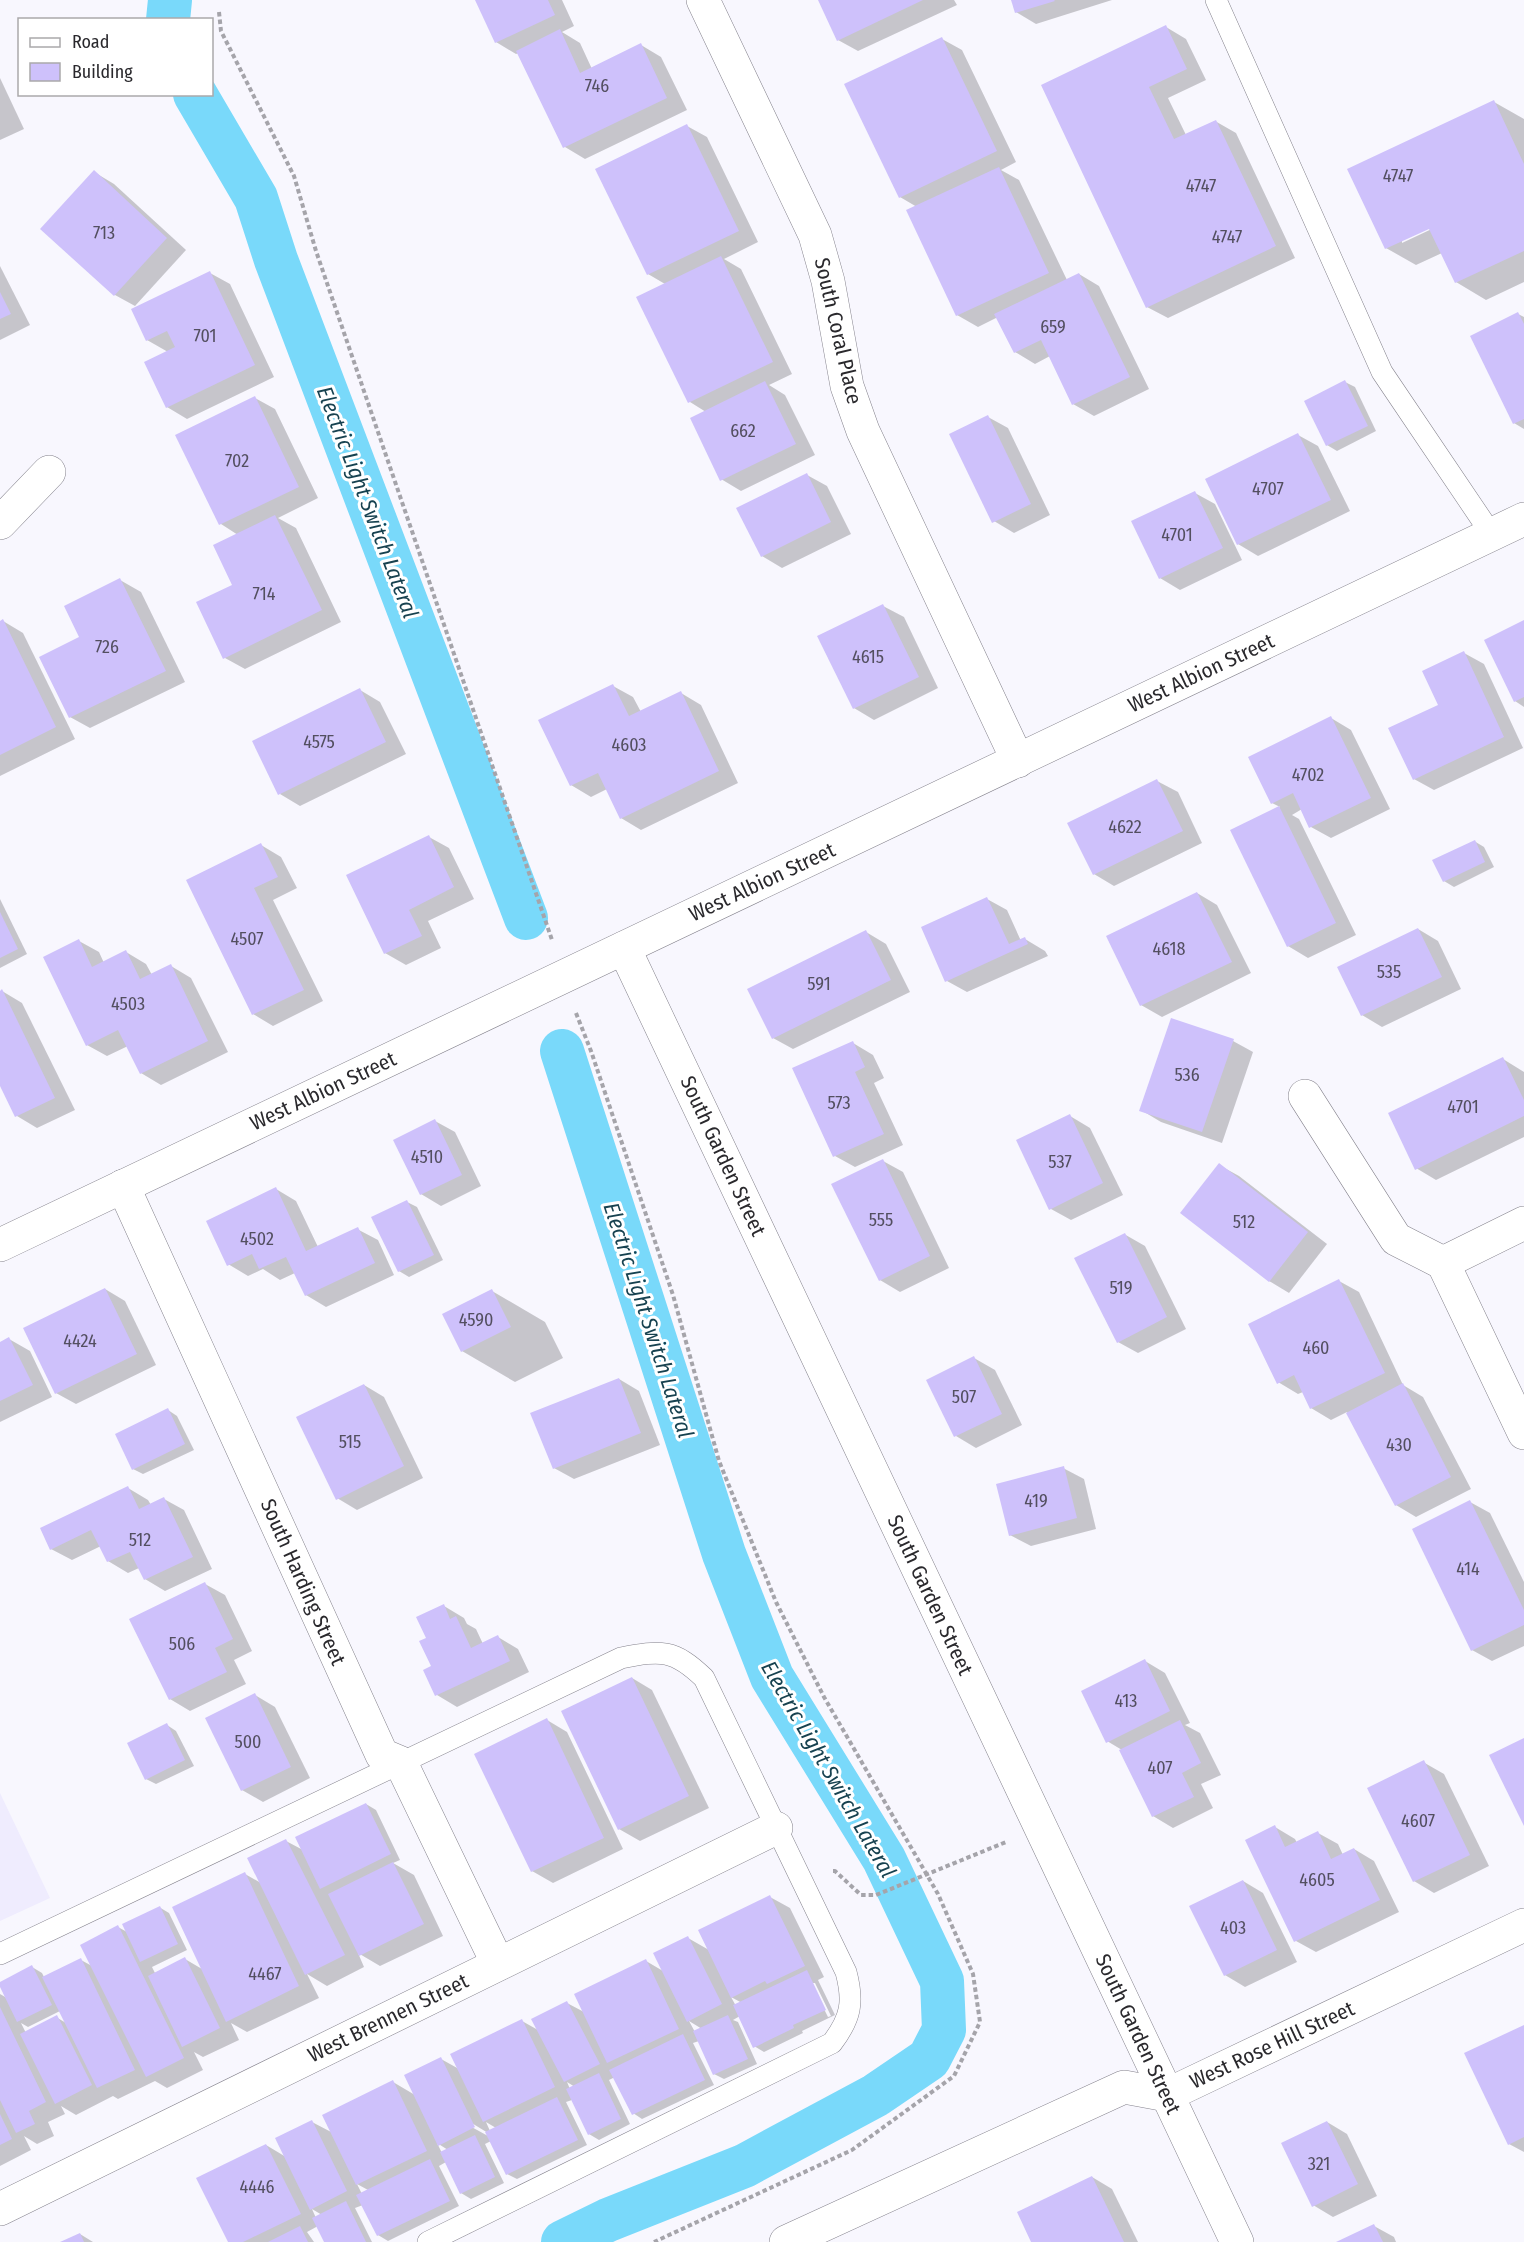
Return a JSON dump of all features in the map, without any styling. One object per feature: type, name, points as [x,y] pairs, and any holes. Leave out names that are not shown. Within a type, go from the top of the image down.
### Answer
[{"type":"street","name":"South Coral Place","points":[[703,0],[814,235],[828,281],[847,386],[863,431],[1018,760]]},
{"type":"street","points":[[0,523],[49,472]]},
{"type":"street","name":"West Albion Street","points":[[0,1245],[1524,519]]},
{"type":"street","name":"South Garden Street","points":[[624,948],[1237,2242]]},
{"type":"street","points":[[1305,1096],[1396,1239],[1443,1263],[1524,1433]]},
{"type":"street","name":"South Harding Street","points":[[123,1186],[382,1755],[401,1763],[498,1964]]},
{"type":"street","points":[[1443,1263],[1524,1223]]},
{"type":"street","name":"West Brennen Street","points":[[0,2209],[776,1828]]},
{"type":"street","name":"West Rose Hill Street","points":[[786,2242],[1124,2087],[1167,2095],[1524,1925]]},
{"type":"lane","points":[[1216,0],[1382,372],[1492,535]]},
{"type":"lane","points":[[0,1954],[621,1658],[644,1653],[668,1653],[688,1663],[704,1678],[846,1972],[851,1992],[849,2012],[843,2029],[832,2043],[428,2242]]},
{"type":"path","points":[[219,12],[222,31],[294,176],[316,251],[673,1295],[719,1461],[776,1602],[824,1697],[929,1875],[973,1974],[980,2022],[954,2076],[852,2150],[654,2242]]},
{"type":"path","points":[[876,1895],[929,1875],[1040,1827]]},
{"type":"shaded area","points":[[0,1793],[50,1898],[0,1921]]},
{"type":"building","points":[[475,0],[548,0],[555,15],[495,43]]},
{"type":"building","points":[[818,0],[923,0],[837,41]]},
{"type":"building","points":[[1011,0],[1054,0],[1055,1],[1015,13]]},
{"type":"building","points":[[1166,25],[1187,69],[1149,87],[1174,139],[1216,120],[1276,246],[1146,308],[1041,85]]},
{"type":"building","points":[[560,29],[580,73],[641,43],[667,98],[563,148],[516,51]]},
{"type":"building","points":[[942,37],[997,151],[899,198],[844,84]]},
{"type":"building","points":[[1494,100],[1524,164],[1524,251],[1455,283],[1429,229],[1385,249],[1347,169]]},
{"type":"building","points":[[687,124],[739,231],[647,275],[595,169]]},
{"type":"building","points":[[999,167],[1049,273],[956,316],[906,210]]},
{"type":"building","points":[[94,170],[167,238],[114,296],[40,229]]},
{"type":"building","points":[[721,256],[773,362],[688,403],[636,297]]},
{"type":"building","points":[[210,271],[255,365],[166,408],[144,362],[175,347],[167,331],[146,341],[131,309]]},
{"type":"building","points":[[1079,273],[1130,377],[1072,405],[1041,340],[1014,353],[994,314]]},
{"type":"building","points":[[0,292],[11,314],[0,319]]},
{"type":"building","points":[[1518,312],[1524,324],[1524,419],[1513,424],[1470,336]]},
{"type":"building","points":[[1345,380],[1368,426],[1326,446],[1304,401]]},
{"type":"building","points":[[765,381],[796,444],[720,481],[690,418]]},
{"type":"building","points":[[255,396],[299,487],[219,525],[175,435]]},
{"type":"building","points":[[988,415],[1031,504],[992,523],[949,434]]},
{"type":"building","points":[[1298,433],[1331,500],[1237,545],[1205,479]]},
{"type":"building","points":[[807,473],[831,522],[761,557],[736,508]]},
{"type":"building","points":[[1195,491],[1223,548],[1159,579],[1131,521]]},
{"type":"building","points":[[275,515],[322,610],[223,659],[196,602],[232,585],[213,545]]},
{"type":"building","points":[[120,578],[166,671],[69,718],[39,657],[79,637],[64,606]]},
{"type":"building","points":[[883,604],[919,677],[853,709],[817,636]]},
{"type":"building","points":[[3,619],[56,727],[0,755],[0,621]]},
{"type":"building","points":[[1524,620],[1524,697],[1514,702],[1484,640]]},
{"type":"building","points":[[1464,651],[1504,737],[1413,780],[1388,728],[1438,705],[1422,671]]},
{"type":"building","points":[[613,684],[629,716],[681,691],[719,771],[620,819],[598,773],[570,786],[538,720]]},
{"type":"building","points":[[360,688],[386,742],[278,795],[252,741]]},
{"type":"building","points":[[1331,716],[1371,798],[1309,828],[1293,793],[1271,804],[1248,757]]},
{"type":"building","points":[[1157,779],[1183,831],[1093,875],[1067,823]]},
{"type":"building","points":[[1279,806],[1336,923],[1287,947],[1230,830]]},
{"type":"building","points":[[429,835],[454,887],[409,910],[422,936],[384,954],[346,875]]},
{"type":"building","points":[[1475,840],[1485,862],[1443,882],[1432,860]]},
{"type":"building","points":[[261,843],[278,877],[254,888],[304,990],[252,1015],[186,880]]},
{"type":"building","points":[[1197,892],[1232,962],[1140,1006],[1106,936]]},
{"type":"building","points":[[987,897],[1009,944],[1025,937],[1028,944],[945,982],[921,927]]},
{"type":"building","points":[[0,912],[18,949],[0,958]]},
{"type":"building","points":[[1418,928],[1442,977],[1361,1016],[1337,967]]},
{"type":"building","points":[[866,930],[891,980],[772,1039],[747,989]]},
{"type":"building","points":[[79,939],[92,967],[126,950],[140,979],[171,964],[208,1041],[140,1074],[118,1030],[86,1046],[43,957]]},
{"type":"building","points":[[2,989],[55,1098],[15,1117],[0,1086],[0,991]]},
{"type":"building","points":[[1171,1018],[1234,1039],[1202,1132],[1139,1111]]},
{"type":"building","points":[[853,1041],[865,1067],[855,1072],[884,1134],[833,1157],[792,1068]]},
{"type":"building","points":[[1503,1057],[1524,1100],[1524,1116],[1415,1170],[1388,1113]]},
{"type":"building","points":[[1070,1114],[1103,1183],[1049,1210],[1016,1140]]},
{"type":"building","points":[[435,1119],[462,1175],[420,1195],[393,1140]]},
{"type":"building","points":[[883,1159],[930,1256],[879,1281],[831,1184]]},
{"type":"building","points":[[1219,1163],[1308,1232],[1269,1282],[1180,1213]]},
{"type":"building","points":[[276,1187],[306,1251],[358,1227],[375,1263],[305,1296],[286,1257],[259,1269],[252,1254],[227,1266],[206,1221]]},
{"type":"building","points":[[407,1200],[434,1255],[398,1272],[371,1217]]},
{"type":"building","points":[[1125,1233],[1167,1317],[1117,1343],[1074,1258]]},
{"type":"building","points":[[1339,1279],[1385,1373],[1310,1409],[1294,1375],[1277,1384],[1248,1324]]},
{"type":"building","points":[[105,1288],[137,1354],[55,1394],[23,1328]]},
{"type":"building","points":[[492,1289],[511,1327],[461,1352],[442,1314]]},
{"type":"building","points":[[9,1337],[33,1385],[0,1401],[0,1342]]},
{"type":"building","points":[[974,1356],[1002,1414],[954,1437],[926,1380]]},
{"type":"building","points":[[619,1378],[641,1433],[553,1469],[530,1413]]},
{"type":"building","points":[[1403,1383],[1451,1477],[1395,1506],[1346,1413]]},
{"type":"building","points":[[364,1384],[404,1466],[336,1500],[296,1417]]},
{"type":"building","points":[[168,1408],[185,1444],[132,1470],[115,1434]]},
{"type":"building","points":[[1064,1466],[1077,1518],[1009,1536],[996,1484]]},
{"type":"building","points":[[128,1486],[139,1509],[164,1497],[193,1557],[144,1580],[130,1552],[107,1562],[91,1530],[50,1550],[40,1528]]},
{"type":"building","points":[[1470,1500],[1524,1610],[1524,1625],[1471,1651],[1412,1529]]},
{"type":"building","points":[[205,1582],[233,1639],[215,1648],[227,1672],[169,1700],[129,1619]]},
{"type":"building","points":[[444,1604],[450,1619],[456,1616],[471,1648],[498,1635],[510,1661],[435,1696],[423,1670],[431,1666],[419,1641],[426,1638],[416,1617]]},
{"type":"building","points":[[1145,1659],[1170,1711],[1106,1743],[1081,1691]]},
{"type":"building","points":[[632,1677],[689,1796],[618,1830],[561,1711]]},
{"type":"building","points":[[255,1693],[291,1767],[241,1791],[205,1718]]},
{"type":"building","points":[[547,1718],[604,1838],[531,1872],[474,1754]]},
{"type":"building","points":[[1180,1720],[1201,1763],[1182,1773],[1194,1797],[1152,1817],[1119,1750]]},
{"type":"building","points":[[167,1723],[185,1760],[145,1780],[127,1743]]},
{"type":"building","points":[[1524,1738],[1524,1826],[1489,1755]]},
{"type":"building","points":[[1424,1760],[1470,1855],[1413,1882],[1367,1788]]},
{"type":"building","points":[[366,1803],[391,1854],[320,1889],[295,1837]]},
{"type":"building","points":[[1275,1825],[1285,1847],[1318,1831],[1331,1859],[1354,1848],[1380,1900],[1294,1942],[1245,1840]]},
{"type":"building","points":[[286,1839],[345,1955],[305,1975],[247,1858]]},
{"type":"building","points":[[393,1862],[424,1924],[359,1956],[328,1894]]},
{"type":"building","points":[[245,1872],[299,1986],[226,2022],[172,1907]]},
{"type":"building","points":[[1243,1880],[1277,1950],[1224,1976],[1189,1906]]},
{"type":"building","points":[[770,1895],[805,1966],[767,1984],[765,1981],[731,1998],[698,1930]]},
{"type":"building","points":[[160,1906],[178,1944],[140,1962],[122,1924]]},
{"type":"building","points":[[118,1925],[184,2058],[146,2077],[80,1945]]},
{"type":"building","points":[[688,1936],[722,2004],[687,2022],[653,1953]]},
{"type":"building","points":[[185,1957],[220,2028],[182,2047],[148,1976]]},
{"type":"building","points":[[81,1958],[135,2070],[97,2088],[42,1977]]},
{"type":"building","points":[[646,1959],[679,2029],[607,2063],[574,1994]]},
{"type":"building","points":[[32,1965],[52,2005],[17,2022],[0,1987],[0,1982]]},
{"type":"building","points":[[807,1970],[826,2010],[793,2025],[794,2028],[753,2048],[733,2005]]},
{"type":"building","points":[[567,2001],[600,2064],[564,2082],[531,2019]]},
{"type":"building","points":[[0,2007],[46,2102],[29,2111],[35,2124],[16,2133],[0,2100]]},
{"type":"building","points":[[57,2015],[92,2085],[55,2104],[20,2034]]},
{"type":"building","points":[[728,2015],[748,2059],[713,2075],[693,2031]]},
{"type":"building","points":[[522,2019],[555,2087],[483,2122],[450,2054]]},
{"type":"building","points":[[1524,2025],[1524,2137],[1508,2145],[1464,2053]]},
{"type":"building","points":[[683,2034],[705,2080],[632,2115],[609,2070]]},
{"type":"building","points":[[441,2057],[475,2127],[438,2146],[404,2075]]},
{"type":"building","points":[[599,2073],[621,2119],[588,2135],[566,2089]]},
{"type":"building","points":[[393,2080],[427,2151],[356,2185],[322,2115]]},
{"type":"building","points":[[557,2097],[578,2140],[506,2175],[485,2132]]},
{"type":"building","points":[[0,2114],[12,2139],[0,2145]]},
{"type":"building","points":[[312,2120],[347,2191],[310,2210],[275,2138]]},
{"type":"building","points":[[1327,2121],[1358,2184],[1312,2207],[1281,2143]]},
{"type":"building","points":[[475,2135],[495,2177],[460,2194],[440,2152]]},
{"type":"building","points":[[266,2144],[301,2214],[243,2242],[228,2242],[196,2178]]},
{"type":"building","points":[[430,2159],[450,2201],[377,2236],[356,2195]]},
{"type":"building","points":[[1092,2176],[1124,2242],[1031,2242],[1017,2212]]},
{"type":"building","points":[[346,2201],[366,2242],[324,2242],[312,2218]]},
{"type":"building","points":[[1374,2224],[1383,2242],[1336,2242]]},
{"type":"building","points":[[300,2226],[308,2242],[268,2242]]},
{"type":"building","points":[[80,2233],[84,2242],[60,2242]]},
{"type":"waterway","name":"Electric Light Switch Lateral","points":[[168,18],[170,0]]},
{"type":"waterway","name":"Electric Light Switch Lateral","points":[[196,96],[256,198],[276,260],[526,918]]},
{"type":"waterway","name":"Electric Light Switch Lateral","points":[[562,1051],[724,1554],[772,1677],[884,1859],[942,1981],[944,2030],[929,2059],[876,2095],[744,2166],[608,2220],[563,2242]]}]
